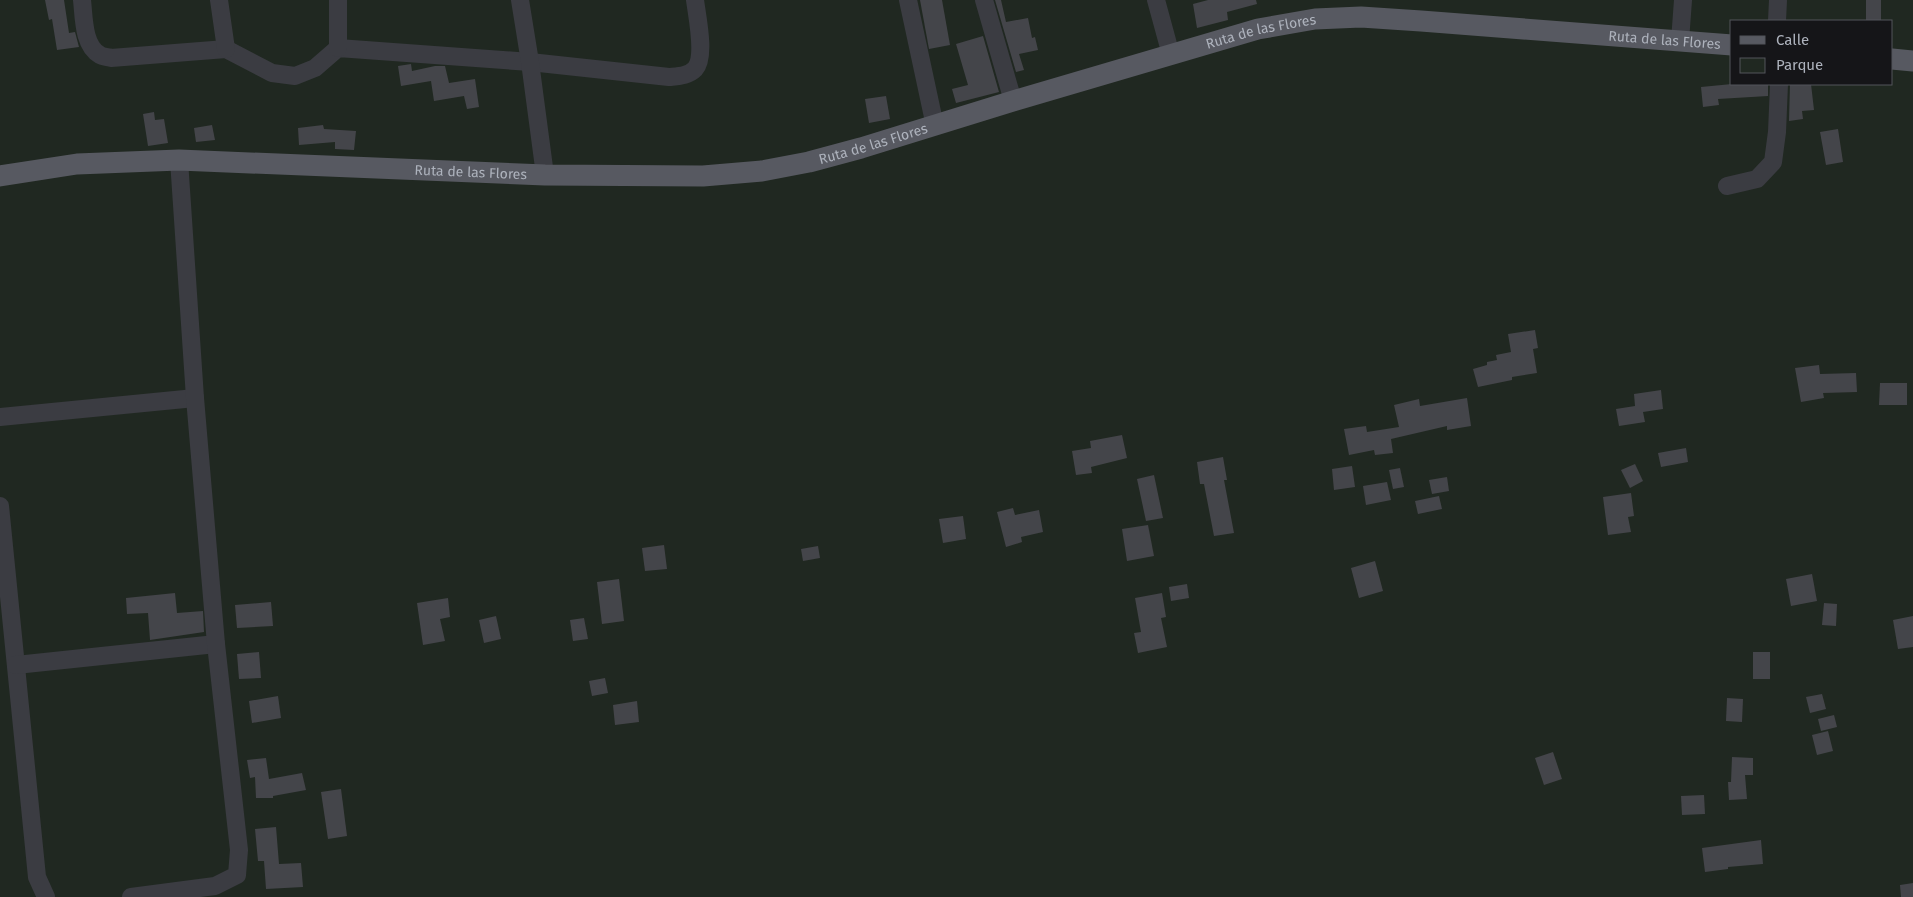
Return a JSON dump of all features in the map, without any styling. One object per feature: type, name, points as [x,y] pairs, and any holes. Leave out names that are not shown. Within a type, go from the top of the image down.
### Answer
[{"type":"main road","name":"Ruta de las Flores","points":[[0,176],[77,164],[178,160],[545,175],[703,176],[762,171],[810,162],[861,148],[1012,101],[1258,29],[1315,19],[1362,17],[1730,46]]},
{"type":"main road","points":[[1893,59],[1913,61]]},
{"type":"street","points":[[82,0],[87,36],[91,47],[100,55],[111,58],[226,49],[272,73],[296,76],[315,68],[338,48],[530,62],[669,77],[684,76],[696,68],[701,54],[695,0]]},
{"type":"street","points":[[219,0],[226,49]]},
{"type":"street","points":[[338,0],[338,48]]},
{"type":"street","points":[[520,0],[545,175]]},
{"type":"street","points":[[908,0],[935,126]]},
{"type":"street","points":[[984,0],[1012,101]]},
{"type":"street","points":[[1156,0],[1171,55]]},
{"type":"street","points":[[1680,41],[1683,0]]},
{"type":"street","points":[[1776,20],[1778,0]]},
{"type":"street","points":[[1728,186],[1757,179],[1773,162],[1777,132],[1779,85]]},
{"type":"street","points":[[131,897],[215,886],[237,876],[239,850],[216,644],[194,398],[178,160]]},
{"type":"street","points":[[0,416],[194,398]]},
{"type":"street","points":[[0,506],[37,877],[46,897]]},
{"type":"street","points":[[16,664],[216,644]]},
{"type":"green space","points":[[0,0],[1913,0],[1913,897],[0,897]]},
{"type":"building","points":[[45,0],[64,0],[69,33],[75,32],[79,47],[57,50],[52,19],[49,20]]},
{"type":"building","points":[[920,0],[942,0],[950,45],[929,49]]},
{"type":"building","points":[[995,0],[1001,0],[1006,22],[1028,18],[1032,38],[1035,37],[1038,50],[1019,54],[1024,70],[1016,72]]},
{"type":"building","points":[[1208,0],[1256,0],[1257,4],[1227,12],[1228,20],[1197,28],[1193,4]]},
{"type":"building","points":[[1866,0],[1881,0],[1881,20],[1866,20]]},
{"type":"building","points":[[983,36],[999,92],[956,103],[952,89],[968,85],[956,44]]},
{"type":"building","points":[[411,64],[412,71],[445,66],[449,83],[475,79],[479,107],[467,109],[464,96],[434,101],[431,81],[401,86],[398,66]]},
{"type":"building","points":[[1730,84],[1768,85],[1768,96],[1718,99],[1719,105],[1703,107],[1701,87]]},
{"type":"building","points":[[1790,85],[1811,85],[1814,110],[1802,111],[1803,119],[1789,121]]},
{"type":"building","points":[[886,96],[890,119],[869,123],[865,99]]},
{"type":"building","points":[[154,112],[155,120],[164,119],[168,143],[148,146],[143,114]]},
{"type":"building","points":[[212,125],[215,140],[196,142],[194,128]]},
{"type":"building","points":[[323,125],[324,129],[356,131],[354,150],[335,149],[335,142],[299,145],[298,128]]},
{"type":"building","points":[[1838,129],[1843,162],[1826,165],[1820,132]]},
{"type":"building","points":[[1535,330],[1538,348],[1533,349],[1537,373],[1512,377],[1512,380],[1478,387],[1473,369],[1487,365],[1487,362],[1497,360],[1496,355],[1511,352],[1508,334]]},
{"type":"building","points":[[1819,365],[1820,374],[1856,373],[1857,392],[1823,393],[1824,398],[1801,402],[1795,368]]},
{"type":"building","points":[[1880,383],[1907,383],[1907,405],[1879,405]]},
{"type":"building","points":[[1661,390],[1663,409],[1643,412],[1645,422],[1619,426],[1616,409],[1635,406],[1634,394]]},
{"type":"building","points":[[1467,398],[1471,426],[1447,430],[1447,426],[1391,439],[1393,453],[1375,455],[1374,450],[1349,455],[1344,429],[1366,426],[1367,432],[1399,427],[1394,405],[1419,399],[1420,406]]},
{"type":"building","points":[[1122,435],[1127,458],[1091,467],[1092,473],[1076,475],[1072,451],[1091,448],[1090,441]]},
{"type":"building","points":[[1686,448],[1688,462],[1661,467],[1658,453]]},
{"type":"building","points":[[1223,457],[1227,480],[1224,480],[1234,533],[1214,536],[1204,484],[1200,484],[1197,462]]},
{"type":"building","points":[[1635,464],[1643,481],[1630,488],[1621,470]]},
{"type":"building","points":[[1352,466],[1355,487],[1334,490],[1332,469]]},
{"type":"building","points":[[1400,468],[1404,487],[1393,489],[1389,470]]},
{"type":"building","points":[[1154,475],[1163,518],[1146,521],[1137,479]]},
{"type":"building","points":[[1447,477],[1449,491],[1432,494],[1429,480]]},
{"type":"building","points":[[1387,482],[1391,500],[1366,505],[1363,486]]},
{"type":"building","points":[[1631,493],[1634,516],[1628,517],[1631,532],[1608,535],[1603,497]]},
{"type":"building","points":[[1439,496],[1442,509],[1418,514],[1415,501]]},
{"type":"building","points":[[1013,508],[1015,515],[1039,510],[1043,532],[1021,537],[1022,542],[1006,547],[997,512]]},
{"type":"building","points":[[963,516],[966,539],[943,543],[939,519]]},
{"type":"building","points":[[1148,525],[1154,556],[1127,561],[1122,529]]},
{"type":"building","points":[[664,545],[667,569],[645,571],[642,548]]},
{"type":"building","points":[[818,546],[820,558],[803,561],[801,549]]},
{"type":"building","points":[[1375,561],[1383,591],[1359,598],[1351,568]]},
{"type":"building","points":[[1812,574],[1817,601],[1791,606],[1786,579]]},
{"type":"building","points":[[619,579],[624,621],[602,624],[597,582]]},
{"type":"building","points":[[1187,584],[1189,598],[1171,601],[1169,587]]},
{"type":"building","points":[[175,593],[177,613],[203,611],[204,632],[150,640],[148,613],[127,614],[126,598]]},
{"type":"building","points":[[1162,593],[1166,617],[1161,618],[1167,647],[1138,653],[1134,633],[1141,632],[1135,598]]},
{"type":"building","points":[[448,598],[450,617],[440,619],[445,641],[423,645],[417,603]]},
{"type":"building","points":[[271,602],[273,626],[237,628],[235,605]]},
{"type":"building","points":[[1824,603],[1837,604],[1836,626],[1822,625]]},
{"type":"building","points":[[496,616],[501,639],[484,643],[479,620]]},
{"type":"building","points":[[1913,616],[1913,647],[1898,649],[1893,620]]},
{"type":"building","points":[[584,618],[588,639],[573,641],[570,620]]},
{"type":"building","points":[[259,652],[261,678],[239,679],[237,654]]},
{"type":"building","points":[[1753,652],[1770,652],[1770,679],[1753,679]]},
{"type":"building","points":[[605,678],[608,693],[592,696],[589,681]]},
{"type":"building","points":[[1822,694],[1826,709],[1810,713],[1806,697]]},
{"type":"building","points":[[278,696],[281,718],[252,723],[249,701]]},
{"type":"building","points":[[1727,698],[1743,699],[1742,722],[1726,721]]},
{"type":"building","points":[[637,701],[639,722],[615,725],[613,705]]},
{"type":"building","points":[[1834,715],[1837,727],[1821,731],[1818,719]]},
{"type":"building","points":[[1828,731],[1833,751],[1817,755],[1812,735]]},
{"type":"building","points":[[1553,752],[1562,779],[1544,785],[1535,758]]},
{"type":"building","points":[[1732,757],[1753,758],[1753,775],[1745,775],[1747,799],[1729,800],[1728,782],[1731,782]]},
{"type":"building","points":[[266,758],[269,779],[302,773],[306,790],[273,796],[273,798],[256,798],[255,777],[250,778],[247,760]]},
{"type":"building","points":[[341,789],[347,836],[328,839],[321,792]]},
{"type":"building","points":[[1704,795],[1705,814],[1682,815],[1681,796]]},
{"type":"building","points":[[276,827],[279,864],[301,863],[303,887],[266,889],[264,861],[258,861],[255,829]]},
{"type":"building","points":[[1761,840],[1763,864],[1728,867],[1728,869],[1705,872],[1702,848]]},
{"type":"building","points":[[1913,883],[1913,897],[1901,897],[1900,885]]}]
